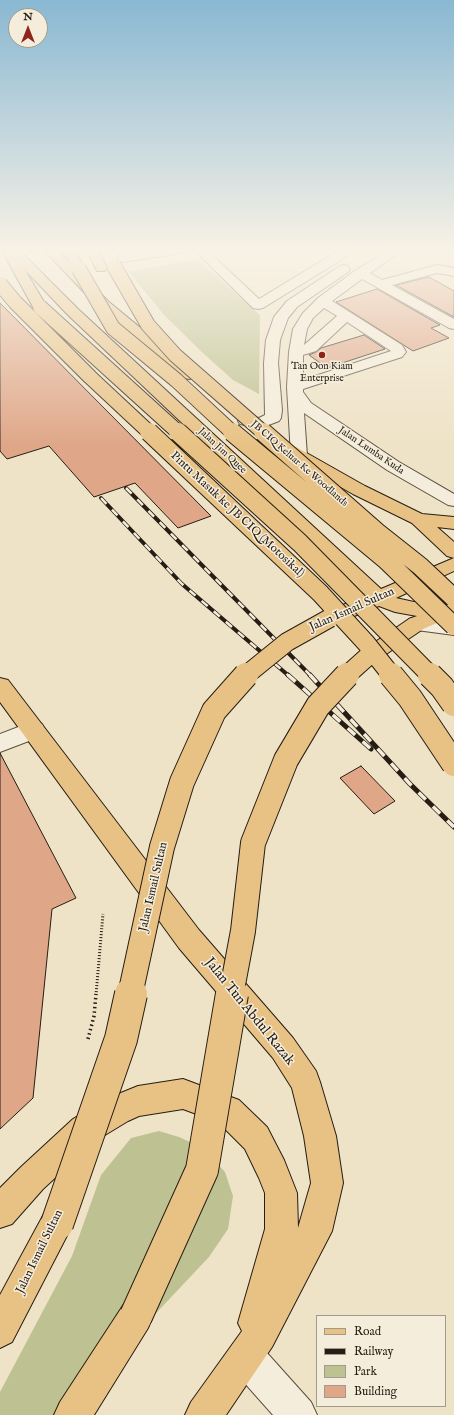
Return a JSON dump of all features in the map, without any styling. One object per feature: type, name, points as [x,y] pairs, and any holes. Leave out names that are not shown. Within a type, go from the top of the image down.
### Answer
[{"type":"main road","name":"Pintu Masuk ke JB CIQ (Motosikal)","points":[[28,315],[90,377],[320,593],[366,643],[405,692],[454,764]]},
{"type":"main road","points":[[49,315],[300,543],[442,687],[454,704]]},
{"type":"main road","name":"Jalan Jim Quee","points":[[76,315],[290,513],[379,598],[395,605],[414,609],[442,608],[454,605]]},
{"type":"main road","points":[[106,315],[113,328],[246,421],[299,456],[358,490],[418,519],[454,552]]},
{"type":"main road","points":[[115,315],[180,375]]},
{"type":"main road","points":[[128,315],[134,326],[240,440],[386,560],[454,627]]},
{"type":"main road","name":"JB CIQ Keluar Ke Woodlands","points":[[142,315],[148,325],[175,355],[377,532],[420,566],[454,598]]},
{"type":"main road","points":[[146,380],[152,373],[158,370],[172,368],[180,375]]},
{"type":"main road","points":[[290,513],[317,519],[335,521],[348,520],[358,514],[358,490]]},
{"type":"main road","points":[[418,519],[454,523]]},
{"type":"main road","name":"Jalan Ismail Sultan","points":[[0,1330],[57,1224],[121,1039],[162,846],[182,782],[214,712],[247,673],[288,642],[336,615],[379,598],[454,564]]},
{"type":"main road","points":[[336,615],[351,600],[352,587],[344,565]]},
{"type":"main road","points":[[73,1415],[136,1316],[202,1170],[221,1052],[243,931],[253,843],[286,760],[318,706],[347,675],[366,658],[416,624],[454,608]]},
{"type":"main road","name":"Jalan Tun Abdul Razak","points":[[0,686],[189,939],[283,1048],[305,1082],[320,1136],[327,1183],[315,1231],[260,1335],[204,1415]]},
{"type":"main road","points":[[0,1212],[32,1178],[84,1130],[117,1110],[138,1101],[184,1094],[228,1111],[256,1138],[273,1171],[281,1193],[282,1229],[246,1357]]},
{"type":"street","points":[[246,421],[261,423],[273,418],[274,410],[271,363],[273,340],[282,315]]},
{"type":"street","points":[[299,456],[300,387],[296,352],[300,330],[309,315]]},
{"type":"street","points":[[436,315],[454,325]]},
{"type":"street","points":[[296,352],[311,348],[345,316],[397,348],[399,352],[397,354],[300,387]]},
{"type":"street","points":[[300,387],[311,348]]},
{"type":"street","name":"Jalan Lumba Kuda","points":[[300,387],[305,406],[393,466],[454,501]]},
{"type":"street","points":[[416,624],[454,627]]},
{"type":"street","points":[[0,743],[34,730]]},
{"type":"street","points":[[246,1357],[298,1415]]},
{"type":"path","points":[[86,1046],[94,1016],[104,914]]},
{"type":"green space","points":[[164,315],[260,315],[259,394],[233,380]]},
{"type":"green space","points":[[159,1131],[179,1137],[203,1148],[225,1172],[233,1196],[228,1229],[209,1257],[60,1415],[0,1415],[0,1392],[72,1256],[101,1175],[131,1138]]},
{"type":"building","points":[[0,315],[12,315],[211,516],[178,528],[135,483],[94,497],[49,446],[7,459],[0,451]]},
{"type":"building","points":[[356,315],[423,315],[440,325],[431,328],[449,338],[413,351]]},
{"type":"building","points":[[364,335],[385,349],[327,368],[309,355],[321,348]]},
{"type":"building","points":[[0,753],[76,898],[52,909],[33,1098],[0,1129]]},
{"type":"building","points":[[361,766],[395,801],[374,814],[340,778]]},
{"type":"railway","points":[[126,488],[311,676]]},
{"type":"railway","points":[[101,498],[182,584],[289,676]]},
{"type":"railway","points":[[288,675],[371,749]]},
{"type":"railway","points":[[310,675],[410,784],[454,827]]},
{"type":"place","name":"Tan Oon Kiam Enterprise","points":[[322,355]]}]
